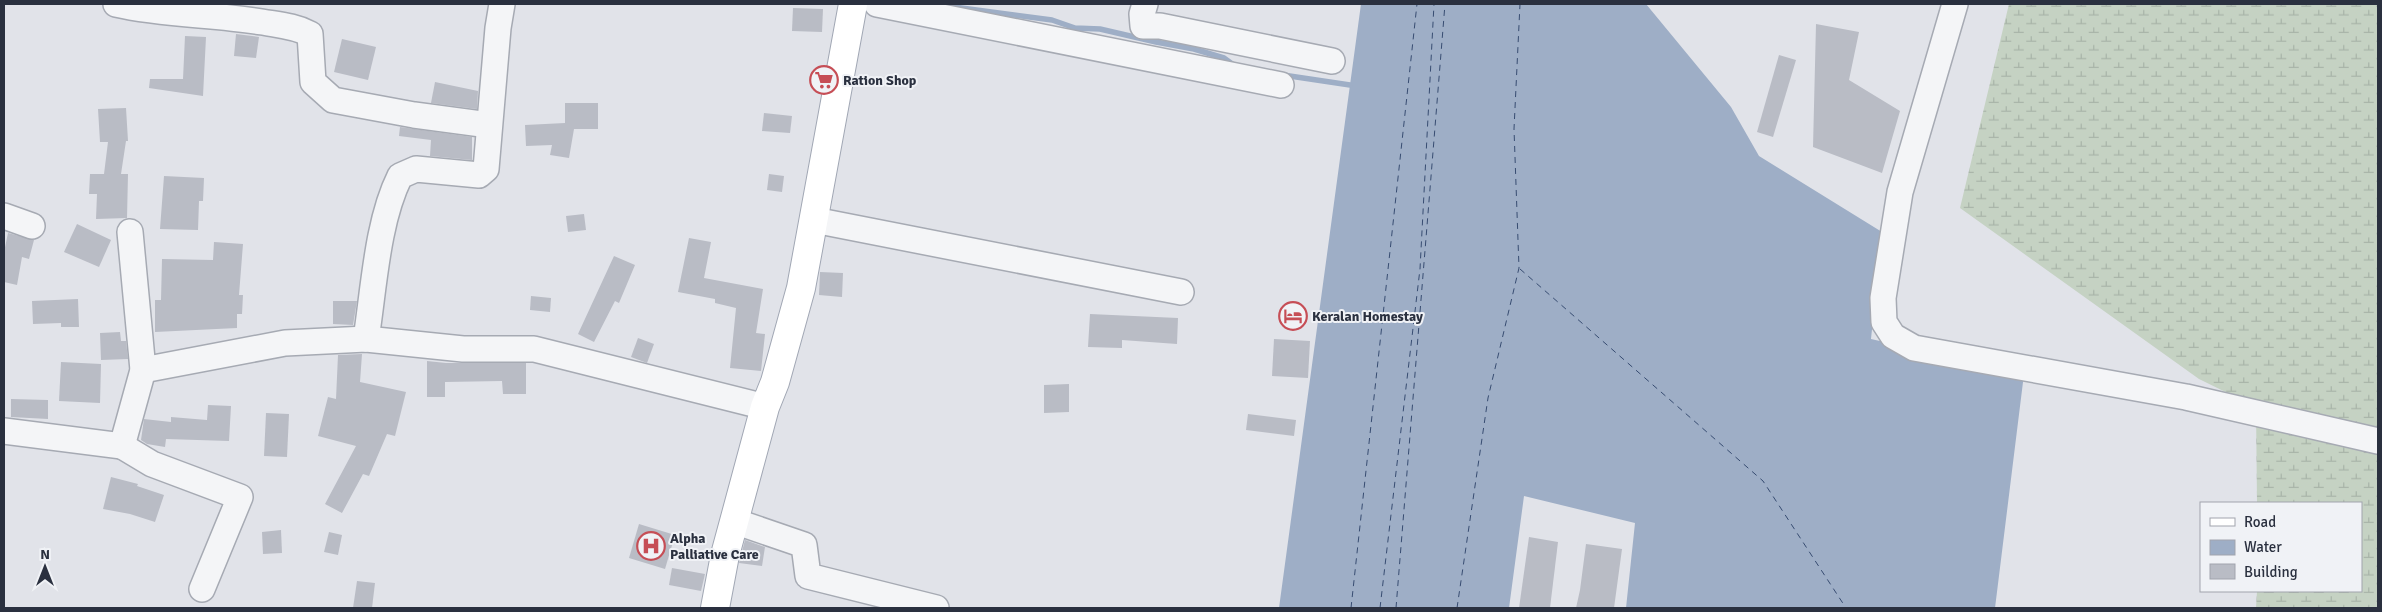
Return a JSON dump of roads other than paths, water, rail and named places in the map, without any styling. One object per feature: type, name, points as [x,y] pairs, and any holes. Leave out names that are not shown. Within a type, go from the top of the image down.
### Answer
[{"type":"main road","points":[[715,608],[725,555],[734,521],[765,407],[775,382],[801,288],[853,4]]},
{"type":"street","points":[[116,4],[167,13],[228,16],[298,28],[310,34],[313,82],[334,100],[414,115],[489,125]]},
{"type":"street","points":[[366,339],[386,214],[392,192],[400,176],[416,169],[479,175],[486,169],[502,4]]},
{"type":"street","points":[[877,4],[1281,85]]},
{"type":"street","points":[[1145,4],[1142,14],[1143,26],[1160,26],[1332,62]]},
{"type":"street","points":[[1955,4],[1900,192],[1883,298],[1884,322],[1893,336],[1914,348],[2186,397],[2378,440]]},
{"type":"street","points":[[4,216],[32,226]]},
{"type":"street","points":[[814,220],[1181,292]]},
{"type":"street","points":[[122,446],[143,370],[130,232]]},
{"type":"street","points":[[143,370],[285,343],[366,339],[463,349],[534,349],[765,407]]},
{"type":"street","points":[[4,431],[122,446],[152,464],[240,496],[202,589]]},
{"type":"street","points":[[734,521],[804,545],[808,576],[936,608]]},
{"type":"water","points":[[1361,4],[1646,4],[1731,107],[1759,156],[1882,232],[1871,339],[2024,374],[1995,608],[1626,608],[1635,523],[1524,496],[1509,608],[1279,608]]},
{"type":"waterway","points":[[954,7],[1052,20],[1075,28],[1100,29],[1194,49],[1224,58],[1235,66]]},
{"type":"waterway","points":[[1283,75],[1350,85]]},
{"type":"place","name":"Ration Shop","points":[[824,80]]},
{"type":"place","name":"Keralan Homestay","points":[[1293,316]]},
{"type":"place","name":"Alpha Palliative Care","points":[[651,546]]}]
